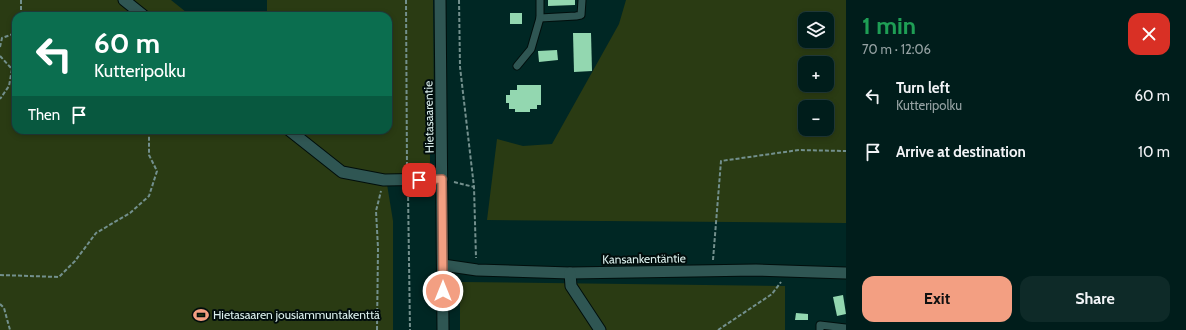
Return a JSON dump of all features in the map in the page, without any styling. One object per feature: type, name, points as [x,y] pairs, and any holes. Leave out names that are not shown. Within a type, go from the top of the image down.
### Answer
[{"type":"street","points":[[124,0],[139,12]]},
{"type":"street","name":"Hietasaarentie","points":[[440,0],[443,330]]},
{"type":"street","points":[[293,134],[342,172],[384,180],[407,181],[442,179]]},
{"type":"street","name":"Kansankentäntie","points":[[443,265],[477,270],[570,273],[756,270],[846,274]]},
{"type":"street","points":[[570,273],[571,286],[600,330]]},
{"type":"lane","points":[[517,66],[531,49],[540,18],[540,0]]},
{"type":"lane","points":[[540,18],[581,15],[582,0]]},
{"type":"lane","points":[[820,330],[820,325],[846,328]]},
{"type":"path","points":[[21,0],[21,12]]},
{"type":"path","points":[[406,0],[410,330]]},
{"type":"path","points":[[459,0],[460,67],[474,187],[477,270]]},
{"type":"path","points":[[0,46],[2,38],[12,34]]},
{"type":"path","points":[[0,56],[12,69],[9,86],[0,99]]},
{"type":"path","points":[[0,275],[59,277],[75,261],[96,233],[130,213],[149,196],[157,171],[149,155],[149,134]]},
{"type":"path","points":[[712,271],[721,161],[799,150],[846,151]]},
{"type":"path","points":[[442,179],[474,187]]},
{"type":"path","points":[[377,330],[378,248],[376,211],[384,180]]},
{"type":"path","points":[[718,330],[772,294],[780,283],[792,272]]},
{"type":"path","points":[[0,304],[4,308],[10,330]]},
{"type":"green space","points":[[0,0],[171,0],[186,12],[267,11],[267,0],[433,0],[434,108],[430,143],[430,164],[427,168],[416,173],[386,178],[393,221],[393,330],[0,330]]},
{"type":"green space","points":[[626,0],[846,0],[846,223],[487,220],[497,139],[523,146],[552,144],[619,24]]},
{"type":"green space","points":[[460,282],[785,286],[785,330],[460,330]]},
{"type":"building","points":[[548,0],[575,0],[575,5],[548,6]]},
{"type":"building","points":[[510,13],[522,13],[522,24],[510,24]]},
{"type":"building","points":[[573,33],[591,33],[592,71],[574,72]]},
{"type":"building","points":[[557,50],[558,60],[539,62],[538,51]]},
{"type":"building","points":[[517,85],[541,85],[541,105],[537,105],[537,109],[530,109],[530,112],[515,112],[515,109],[509,109],[509,103],[506,103],[506,95],[510,95],[510,90],[517,90]]},
{"type":"building","points":[[843,295],[846,314],[837,316],[833,297]]},
{"type":"building","points":[[796,313],[808,314],[808,320],[795,320]]},
{"type":"place","name":"Hietasaaren jousiammuntakenttä","points":[[201,315]]},
{"type":"route","points":[[419,180],[442,179],[443,291]]}]
